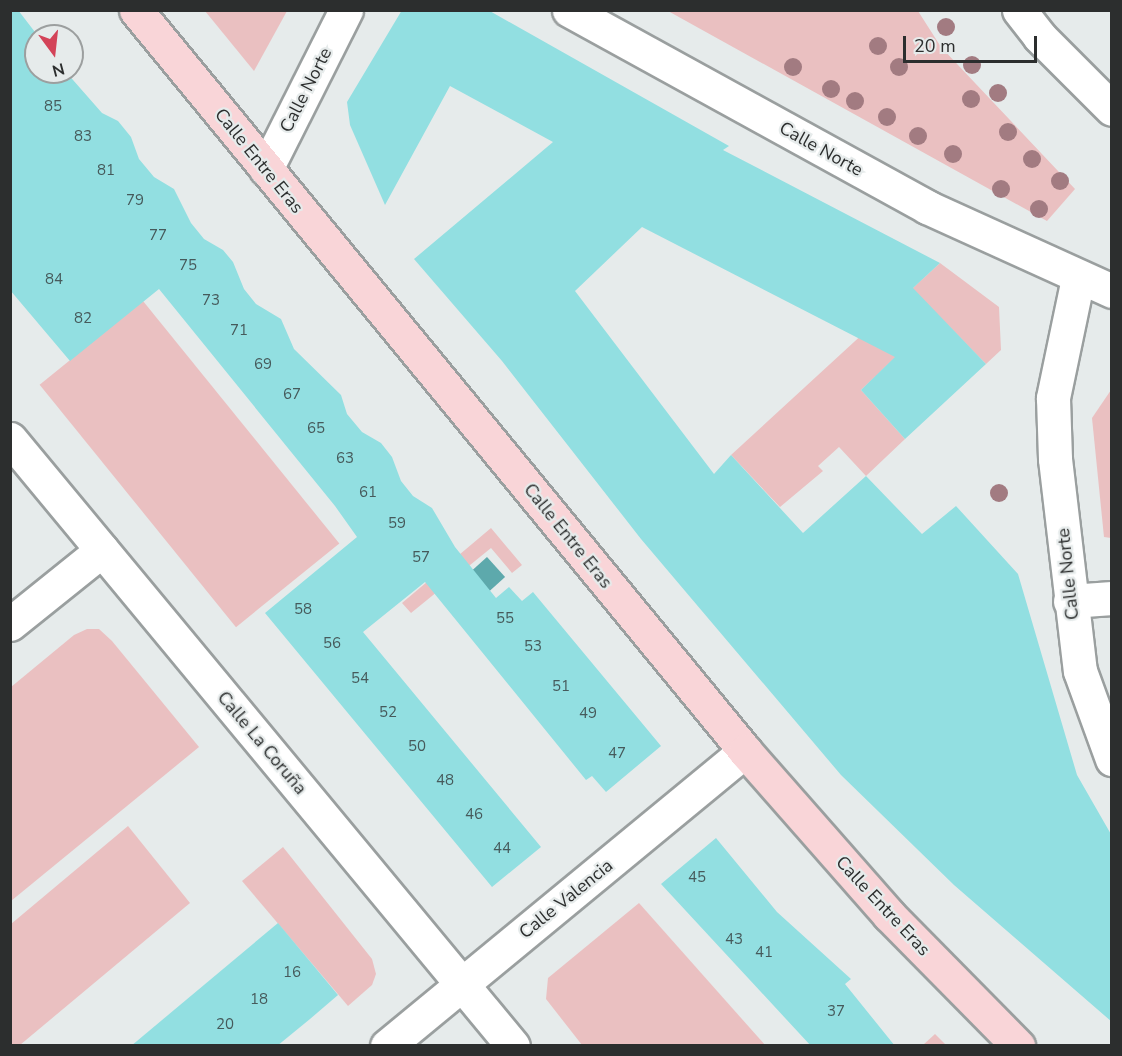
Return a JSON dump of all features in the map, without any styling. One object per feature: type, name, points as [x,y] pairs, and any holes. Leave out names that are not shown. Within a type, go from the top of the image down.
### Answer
[{"type":"street","name":"Calle Entre Eras","points":[[136,10],[745,751],[889,915],[1018,1046]]},
{"type":"street","name":"Calle Norte","points":[[266,169],[346,10]]},
{"type":"street","name":"Calle Norte","points":[[569,10],[927,207],[1078,278],[1112,291]]},
{"type":"street","points":[[1019,10],[1039,36],[1112,109]]},
{"type":"street","name":"Calle Norte","points":[[1078,278],[1053,398],[1055,459],[1080,671],[1112,759]]},
{"type":"street","name":"Calle La Coruña","points":[[10,439],[513,1046]]},
{"type":"street","points":[[10,624],[102,550]]},
{"type":"street","points":[[1070,601],[1112,598]]},
{"type":"street","name":"Calle Valencia","points":[[387,1046],[745,751]]},
{"type":"shaded area","points":[[205,11],[287,11],[254,71]]},
{"type":"shaded area","points":[[668,11],[918,11],[941,47],[1075,189],[1047,221]]},
{"type":"shaded area","points":[[940,263],[999,307],[1001,350],[986,364],[939,316],[861,390],[905,439],[866,476],[839,447],[818,466],[823,471],[780,507],[731,455]]},
{"type":"shaded area","points":[[143,301],[339,543],[236,627],[40,385]]},
{"type":"shaded area","points":[[1111,390],[1111,538],[1104,537],[1092,418]]},
{"type":"shaded area","points":[[491,528],[522,565],[512,573],[491,548],[411,613],[402,603]]},
{"type":"shaded area","points":[[87,629],[99,629],[112,641],[199,747],[11,901],[11,687],[74,635]]},
{"type":"shaded area","points":[[128,826],[190,903],[20,1045],[11,1045],[11,924]]},
{"type":"shaded area","points":[[283,847],[372,959],[376,974],[372,985],[348,1006],[242,881]]},
{"type":"shaded area","points":[[639,903],[765,1045],[582,1045],[546,999],[548,978]]},
{"type":"shaded area","points":[[935,1034],[946,1045],[923,1045]]},
{"type":"water","points":[[487,557],[505,577],[460,617],[442,597]]},
{"type":"building","points":[[10,10],[18,10],[29,24],[24,24],[24,84],[77,84],[102,113],[118,121],[131,137],[139,159],[154,177],[174,189],[191,223],[204,239],[223,250],[233,262],[244,289],[256,304],[281,319],[294,349],[341,395],[347,414],[362,432],[381,443],[392,457],[401,481],[413,496],[432,508],[455,547],[496,598],[509,587],[522,601],[533,592],[661,746],[606,792],[592,776],[586,780],[425,582],[363,632],[541,847],[492,887],[265,613],[357,537],[335,506],[159,289],[70,361],[10,290]]},
{"type":"building","points":[[402,10],[488,10],[729,146],[723,150],[940,263],[913,288],[986,364],[905,439],[861,390],[895,357],[642,227],[575,291],[714,474],[731,455],[803,533],[866,476],[922,534],[956,506],[1018,574],[1077,775],[1112,836],[1112,1022],[954,885],[841,775],[641,539],[502,361],[414,259],[553,142],[450,86],[385,205],[350,125],[347,102]]},
{"type":"building","points":[[716,838],[777,912],[851,979],[845,984],[895,1046],[811,1046],[661,884]]},
{"type":"building","points":[[278,923],[338,995],[310,1019],[277,1046],[131,1046]]}]
